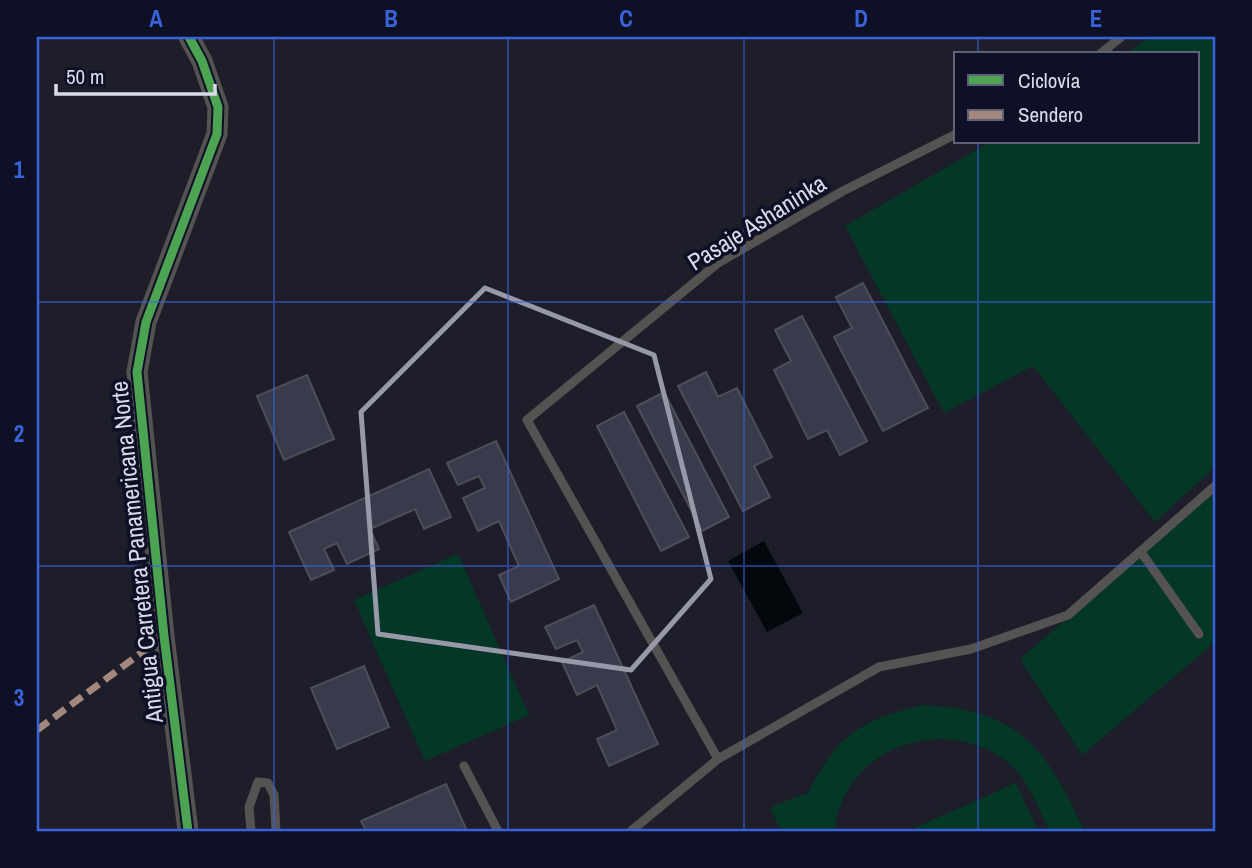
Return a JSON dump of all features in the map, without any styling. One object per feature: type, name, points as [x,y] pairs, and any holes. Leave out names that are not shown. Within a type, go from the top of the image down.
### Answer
[{"type":"street","name":"Antigua Carretera Panamericana Norte","points":[[188,831],[163,636],[137,372],[146,322],[217,134],[218,107],[202,61],[189,37]]},
{"type":"lane","points":[[1103,52],[1122,37]]},
{"type":"lane","name":"Pasaje Ashaninka","points":[[718,759],[527,420],[718,263],[843,191],[954,135]]},
{"type":"lane","points":[[631,831],[718,759],[879,667],[971,649],[1068,615],[1215,486]]},
{"type":"lane","points":[[1141,552],[1199,634]]},
{"type":"lane","points":[[464,766],[498,831]]},
{"type":"lane","points":[[251,831],[249,807],[258,782],[268,783],[274,795],[276,831]]},
{"type":"highlighted area","points":[[485,288],[654,355],[711,579],[631,670],[378,634],[361,412]]},
{"type":"green space","points":[[1148,37],[1215,37],[1215,467],[1155,522],[1033,366],[944,413],[845,226],[987,144],[1200,144],[1200,52],[1129,52]]},
{"type":"green space","points":[[1215,491],[1215,642],[1082,755],[1020,659]]},
{"type":"green space","points":[[458,554],[529,715],[425,761],[354,600]]},
{"type":"green space","points":[[921,705],[955,708],[983,715],[1006,725],[1025,738],[1042,756],[1056,777],[1084,831],[1049,831],[1022,778],[1006,761],[971,743],[944,739],[918,741],[893,749],[871,763],[854,781],[841,804],[835,831],[781,831],[770,807],[808,793],[830,756],[852,733],[881,718]]},
{"type":"green space","points":[[1016,783],[1038,831],[908,831]]},
{"type":"shaded area","points":[[764,541],[803,613],[767,632],[728,561]]},
{"type":"building","points":[[863,283],[928,408],[883,431],[834,337],[852,328],[836,297]]},
{"type":"building","points":[[802,316],[867,441],[840,455],[827,430],[808,439],[774,370],[791,361],[775,330]]},
{"type":"building","points":[[706,372],[718,397],[737,388],[772,457],[754,466],[770,497],[743,511],[678,386]]},
{"type":"building","points":[[307,375],[334,439],[284,460],[257,396]]},
{"type":"building","points":[[664,392],[729,517],[702,531],[637,406]]},
{"type":"building","points":[[624,412],[689,537],[661,551],[597,426]]},
{"type":"building","points":[[496,441],[559,579],[511,602],[499,575],[519,566],[499,521],[478,531],[463,498],[485,488],[479,476],[458,485],[447,463]]},
{"type":"building","points":[[429,469],[451,517],[424,529],[415,509],[370,529],[379,549],[347,564],[337,543],[324,549],[334,570],[311,580],[289,532]]},
{"type":"building","points":[[594,605],[658,744],[609,766],[597,739],[617,730],[597,685],[577,695],[562,662],[583,652],[577,640],[556,649],[545,627]]},
{"type":"building","points":[[364,666],[389,727],[337,749],[311,688]]},
{"type":"building","points":[[446,784],[467,831],[366,831],[361,821]]},
{"type":"marked path","points":[[37,730],[164,636]]},
{"type":"cycle path","points":[[188,831],[164,636],[137,372],[146,322],[217,134],[218,107],[202,61],[189,37]]}]
